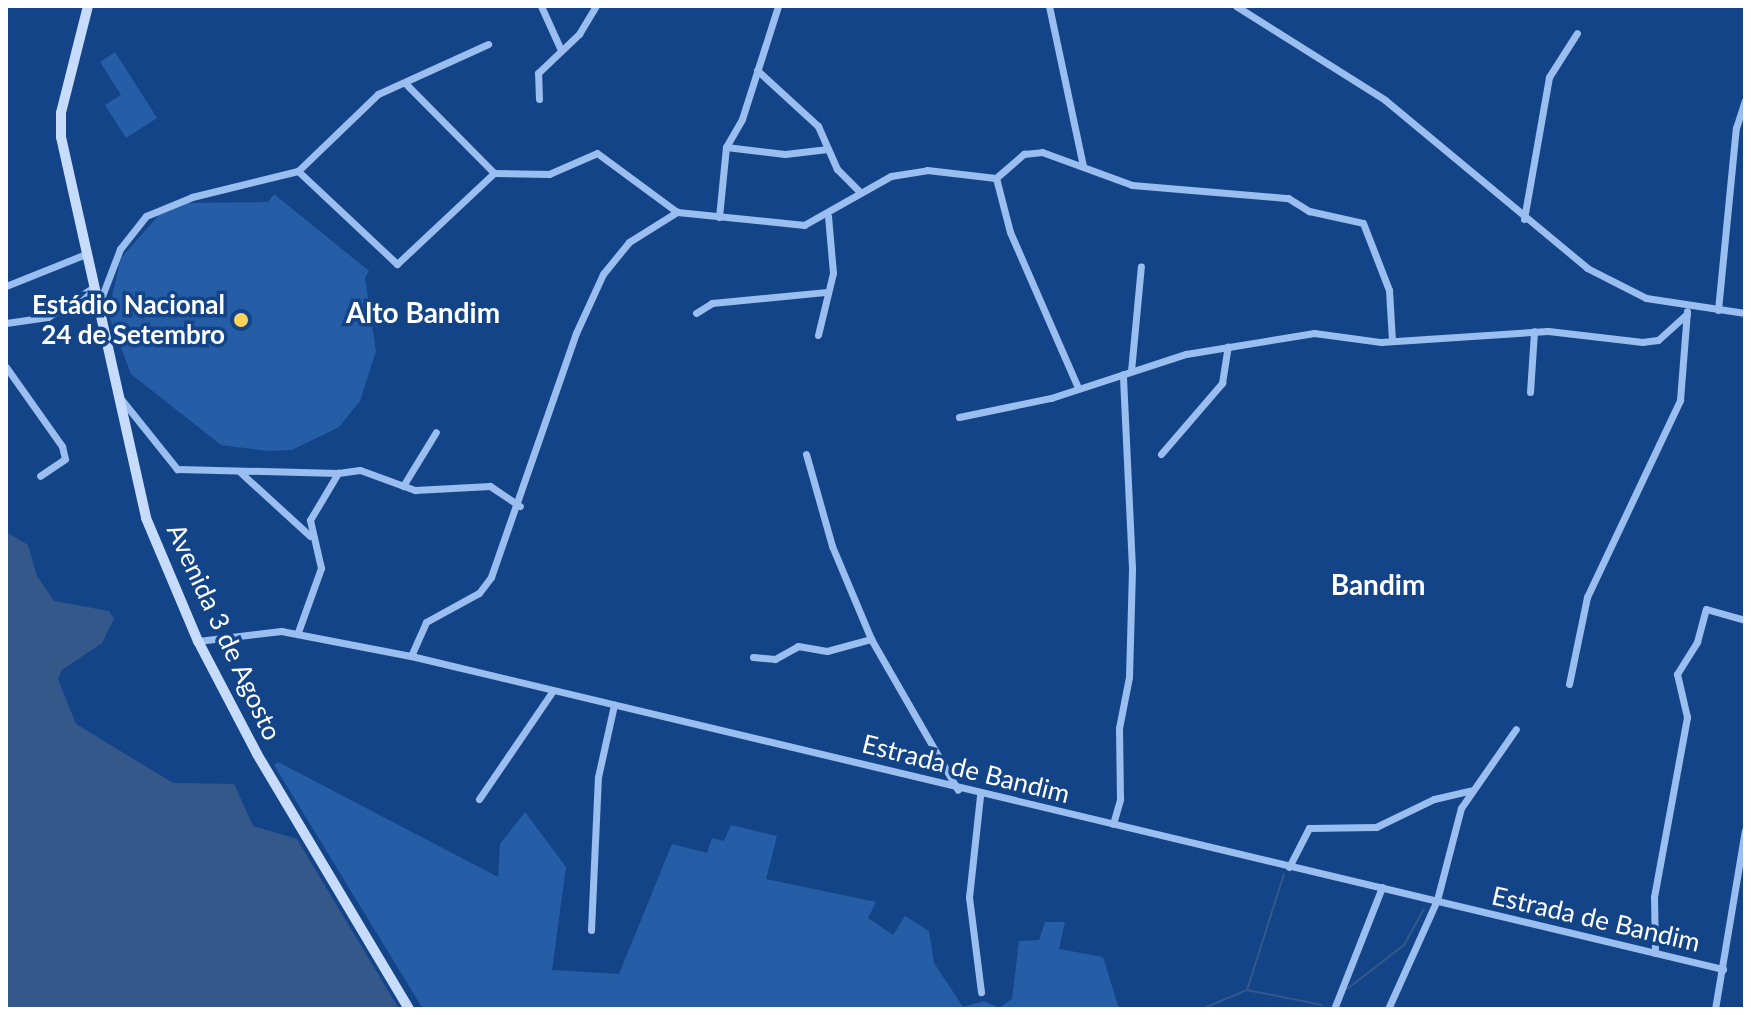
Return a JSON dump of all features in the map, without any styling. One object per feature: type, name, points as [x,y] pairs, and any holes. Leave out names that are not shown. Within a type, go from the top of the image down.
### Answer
[{"type":"street","name":"Avenida 3 de Agosto","points":[[88,6],[60,123],[86,254],[146,518],[198,641],[257,754],[409,1009]]},
{"type":"street","points":[[541,6],[561,50]]},
{"type":"street","points":[[539,99],[538,73],[596,6]]},
{"type":"street","points":[[719,217],[726,147],[757,70],[778,6]]},
{"type":"street","points":[[1049,6],[1083,166]]},
{"type":"street","points":[[1236,6],[1385,100],[1524,219],[1601,276],[1646,298],[1687,310],[1745,313]]},
{"type":"street","points":[[1524,219],[1549,77],[1577,33]]},
{"type":"street","points":[[98,306],[120,249],[146,216],[192,197],[298,171],[365,104],[488,44]]},
{"type":"street","points":[[757,70],[818,126],[837,169],[858,190]]},
{"type":"street","points":[[406,84],[494,173]]},
{"type":"street","points":[[1718,310],[1736,128],[1745,100]]},
{"type":"street","points":[[726,147],[785,154],[828,149]]},
{"type":"street","points":[[298,171],[397,264],[494,173],[549,174],[597,153],[677,212],[804,225],[828,216],[858,190],[909,171],[996,178],[1032,151],[1157,190],[1288,198],[1309,211],[1363,223],[1389,290],[1392,340]]},
{"type":"street","points":[[996,178],[1010,232],[1078,388]]},
{"type":"street","points":[[411,656],[426,622],[485,588],[520,506],[571,347],[603,274],[629,242],[677,212]]},
{"type":"street","points":[[818,335],[834,257],[828,216]]},
{"type":"street","points":[[6,286],[86,254]]},
{"type":"street","points":[[1113,824],[1120,799],[1119,719],[1129,677],[1132,568],[1127,372],[1141,266]]},
{"type":"street","points":[[6,323],[48,317],[94,287]]},
{"type":"street","points":[[696,313],[712,303],[827,292]]},
{"type":"street","points":[[959,417],[1228,346],[1325,333],[1392,340],[1534,331],[1653,341],[1687,310]]},
{"type":"street","points":[[1569,684],[1587,597],[1680,400],[1687,310]]},
{"type":"street","points":[[1530,392],[1534,331]]},
{"type":"street","points":[[1161,454],[1222,383],[1228,346]]},
{"type":"street","points":[[6,367],[62,446],[65,459],[40,476]]},
{"type":"street","points":[[118,395],[177,469],[338,473],[360,470],[403,486],[490,486],[520,506]]},
{"type":"street","points":[[403,486],[436,432]]},
{"type":"street","points":[[806,454],[832,546],[871,639],[958,790]]},
{"type":"street","points":[[238,471],[312,537]]},
{"type":"street","points":[[298,632],[321,568],[310,520],[338,473]]},
{"type":"street","points":[[1655,953],[1654,897],[1687,717],[1677,674],[1697,642],[1706,609],[1745,620]]},
{"type":"street","name":"Estrada de Bandim","points":[[198,641],[298,632],[411,656],[980,796],[1113,824],[1723,969]]},
{"type":"street","points":[[753,657],[775,659],[798,646],[827,651],[871,639]]},
{"type":"street","points":[[479,799],[552,692]]},
{"type":"street","points":[[591,930],[598,777],[614,705]]},
{"type":"street","points":[[1388,1009],[1437,900],[1470,791],[1516,729]]},
{"type":"street","points":[[1289,867],[1309,828],[1376,827],[1434,799],[1470,791]]},
{"type":"street","points":[[980,796],[969,897],[981,992]]},
{"type":"street","points":[[1715,1009],[1745,830]]},
{"type":"street","points":[[1334,1009],[1382,887]]},
{"type":"shaded area","points":[[115,52],[157,118],[126,138],[105,105],[121,95],[100,62]]},
{"type":"shaded area","name":"Estádio Nacional 24 de Setembro","points":[[274,194],[369,271],[365,278],[376,351],[360,401],[339,427],[292,450],[267,451],[221,445],[131,374],[108,313],[121,258],[159,215],[187,203],[268,202]]},
{"type":"shaded area","points":[[6,532],[28,545],[37,576],[54,601],[109,611],[114,619],[102,643],[62,670],[58,679],[76,724],[173,783],[234,784],[253,826],[297,839],[399,1009],[6,1009]]},
{"type":"shaded area","points":[[278,762],[498,877],[500,844],[525,812],[566,867],[552,970],[619,974],[672,844],[707,853],[712,838],[724,841],[731,825],[777,836],[766,879],[876,902],[868,918],[893,935],[905,916],[929,931],[934,963],[963,1007],[984,1001],[999,1008],[1012,999],[1019,941],[1039,940],[1045,922],[1065,922],[1059,949],[1103,957],[1119,1009],[423,1009],[274,765]]},
{"type":"waterway","points":[[1247,990],[1284,874]]},
{"type":"waterway","points":[[1347,989],[1404,945],[1424,909]]},
{"type":"waterway","points":[[1202,1009],[1247,990],[1322,1005]]},
{"type":"place","name":"Estádio Nacional 24 de Setembro","points":[[241,320]]},
{"type":"district","name":"Alto Bandim","points":[[423,312]]},
{"type":"district","name":"Bandim","points":[[1378,584]]}]
